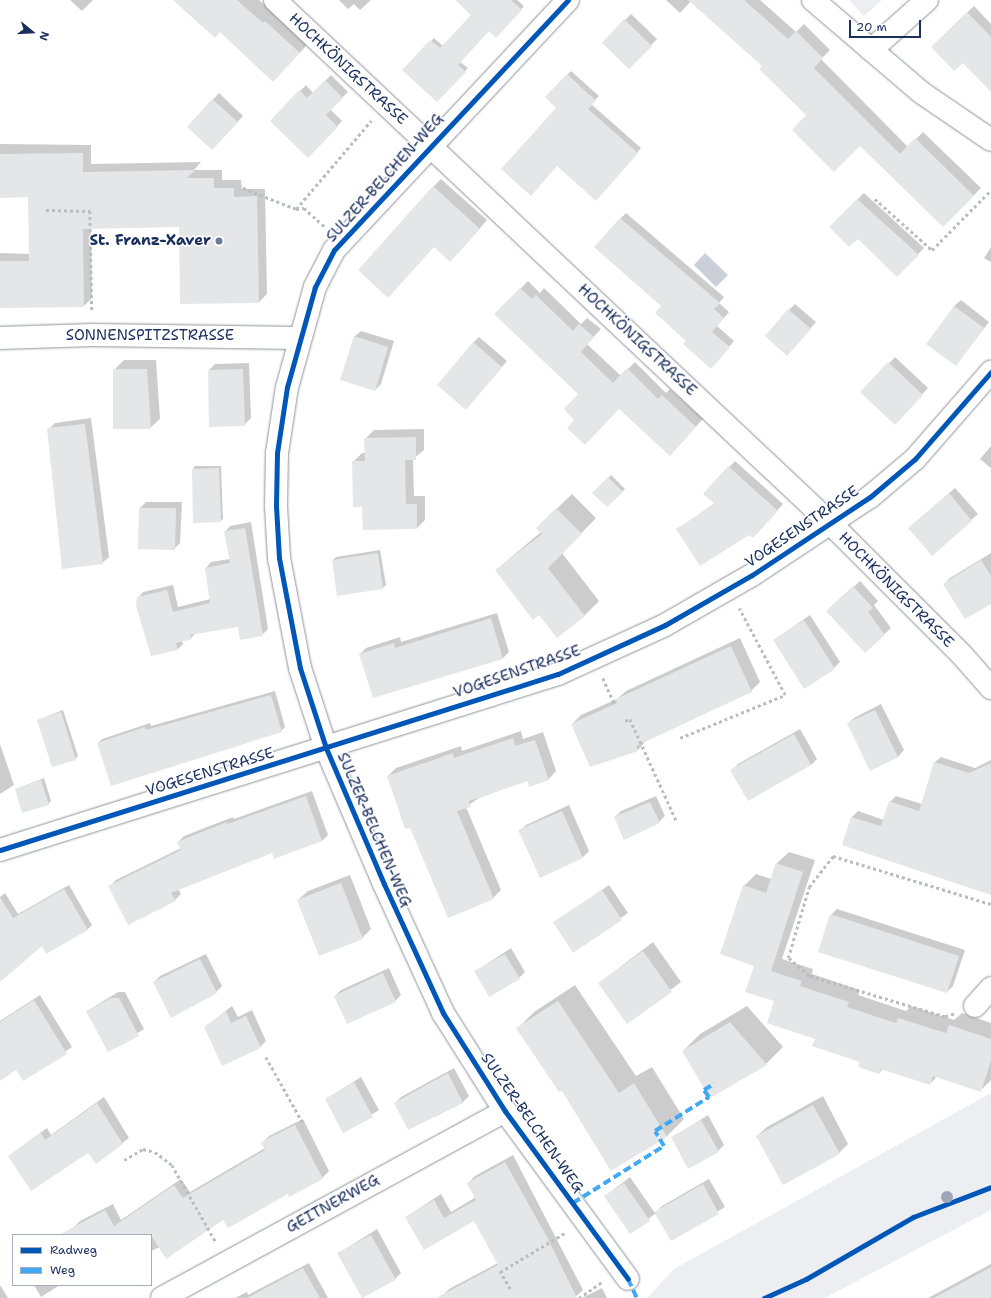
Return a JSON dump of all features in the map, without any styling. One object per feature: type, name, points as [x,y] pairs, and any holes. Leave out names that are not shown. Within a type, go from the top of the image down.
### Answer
[{"type":"street","name":"HOCHKÖNIGSTRASSE","points":[[275,0],[831,524],[962,655],[991,688]]},
{"type":"street","name":"SULZER-BELCHEN-WEG","points":[[568,0],[430,145],[334,250],[315,287],[286,387],[277,453],[276,506],[279,558],[300,668],[326,748],[384,884],[443,1013],[505,1111],[628,1279]]},
{"type":"street","points":[[813,0],[922,93],[991,140]]},
{"type":"street","points":[[871,50],[927,0]]},
{"type":"street","name":"SONNENSPITZSTRASSE","points":[[0,338],[93,335],[299,338]]},
{"type":"street","name":"VOGESENSTRASSE","points":[[0,850],[558,674],[665,625],[729,589],[831,524],[870,497],[915,459],[991,372]]},
{"type":"street","points":[[975,1006],[991,988]]},
{"type":"street","name":"GEITNERWEG","points":[[162,1298],[505,1111]]},
{"type":"path","points":[[296,208],[386,104]]},
{"type":"path","points":[[243,188],[296,208],[304,208],[342,242]]},
{"type":"path","points":[[875,199],[932,250],[991,190]]},
{"type":"path","points":[[46,210],[90,211],[93,335]]},
{"type":"path","points":[[680,738],[785,695],[729,589]]},
{"type":"path","points":[[594,657],[615,705]]},
{"type":"path","points":[[625,721],[630,719],[677,822]]},
{"type":"path","points":[[975,1006],[945,1018],[809,976],[788,958],[809,887],[834,856],[991,904]]},
{"type":"path","points":[[266,1057],[303,1122]]},
{"type":"path","points":[[124,1160],[143,1149],[155,1152],[172,1165],[228,1262]]},
{"type":"path","points":[[510,1289],[500,1272],[586,1221]]},
{"type":"shaded area","points":[[849,0],[882,0],[864,16]]},
{"type":"shaded area","points":[[705,253],[728,275],[716,287],[694,265]]},
{"type":"shaded area","points":[[991,1093],[991,1210],[825,1298],[647,1298],[674,1269]]},
{"type":"building","points":[[173,0],[237,0],[263,23],[265,21],[300,53],[273,82],[220,32],[215,38]]},
{"type":"building","points":[[455,0],[511,0],[522,10],[496,38],[489,31],[458,65],[466,72],[437,102],[402,70],[430,40],[440,48],[471,15]]},
{"type":"building","points":[[688,0],[744,0],[788,39],[796,31],[823,58],[814,68],[900,154],[915,138],[974,196],[943,227],[860,146],[834,172],[792,130],[806,115],[759,69],[762,66]]},
{"type":"building","points":[[967,12],[991,37],[991,92],[963,63],[954,71],[931,47]]},
{"type":"building","points":[[624,19],[652,46],[629,69],[602,43]]},
{"type":"building","points":[[567,74],[596,101],[588,109],[638,153],[596,201],[557,166],[531,196],[501,169],[556,108],[545,97]]},
{"type":"building","points":[[325,80],[343,98],[326,115],[338,127],[308,158],[270,121],[299,90],[307,98]]},
{"type":"building","points":[[212,99],[238,122],[212,150],[187,127]]},
{"type":"building","points":[[83,153],[83,172],[195,170],[187,178],[214,178],[214,188],[234,188],[234,197],[257,196],[259,303],[180,304],[179,227],[83,229],[84,307],[0,308],[0,261],[29,261],[28,197],[0,198],[0,154]]},
{"type":"building","points":[[433,186],[480,229],[450,262],[434,247],[388,298],[358,270]]},
{"type":"building","points":[[857,199],[919,255],[897,277],[858,239],[849,247],[829,227]]},
{"type":"building","points":[[620,218],[720,303],[714,309],[724,318],[712,332],[730,347],[711,369],[683,344],[686,341],[655,313],[661,306],[594,247]]},
{"type":"building","points":[[520,288],[532,299],[536,295],[573,331],[579,324],[594,337],[581,352],[613,383],[627,368],[658,399],[662,395],[696,427],[670,456],[619,409],[585,445],[567,428],[574,420],[564,409],[578,394],[494,314]]},
{"type":"building","points":[[954,306],[984,328],[956,366],[926,344]]},
{"type":"building","points":[[788,309],[811,329],[787,356],[765,336]]},
{"type":"building","points":[[354,336],[388,347],[375,391],[340,380]]},
{"type":"building","points":[[473,342],[502,367],[466,410],[437,385]]},
{"type":"building","points":[[888,362],[923,395],[895,425],[860,392]]},
{"type":"building","points":[[113,369],[147,369],[151,429],[113,429]]},
{"type":"building","points":[[243,369],[245,426],[209,427],[208,370]]},
{"type":"building","points":[[85,424],[103,564],[62,569],[47,428]]},
{"type":"building","points":[[416,437],[416,460],[405,460],[406,504],[417,504],[417,529],[363,530],[362,507],[353,507],[352,461],[365,461],[364,438]]},
{"type":"building","points":[[728,466],[778,511],[753,538],[749,535],[700,566],[676,529],[715,504],[703,494]]},
{"type":"building","points":[[219,468],[221,522],[193,523],[192,469]]},
{"type":"building","points":[[608,477],[623,492],[607,507],[592,493]]},
{"type":"building","points":[[949,493],[972,521],[932,556],[908,528]]},
{"type":"building","points":[[139,508],[176,508],[175,550],[138,549]]},
{"type":"building","points":[[556,508],[582,534],[548,568],[585,616],[557,638],[539,615],[533,620],[495,570],[542,534],[536,528]]},
{"type":"building","points":[[245,528],[263,636],[240,640],[238,627],[190,635],[192,639],[176,643],[178,650],[151,656],[136,606],[137,597],[167,590],[173,612],[210,603],[205,568],[230,563],[224,531]]},
{"type":"building","points":[[378,553],[383,589],[337,596],[332,560]]},
{"type":"building","points":[[981,560],[991,576],[991,604],[965,619],[943,584]]},
{"type":"building","points":[[853,586],[873,608],[868,612],[885,635],[865,653],[826,611]]},
{"type":"building","points":[[491,618],[503,659],[373,698],[359,654],[394,643],[395,648]]},
{"type":"building","points":[[804,620],[835,669],[804,689],[773,640]]},
{"type":"building","points":[[731,646],[752,692],[636,746],[638,751],[590,767],[571,724],[617,703],[616,699]]},
{"type":"building","points":[[271,695],[282,732],[111,786],[97,743],[145,727],[146,730]]},
{"type":"building","points":[[875,710],[898,757],[870,771],[847,723]]},
{"type":"building","points":[[61,712],[76,760],[52,767],[37,720]]},
{"type":"building","points":[[794,734],[811,765],[748,801],[730,770]]},
{"type":"building","points":[[513,738],[515,746],[535,740],[549,780],[529,787],[528,781],[469,801],[471,807],[457,811],[494,899],[448,918],[410,828],[405,829],[387,776],[453,753],[454,758]]},
{"type":"building","points":[[934,762],[969,773],[991,763],[991,895],[842,845],[851,817],[881,826],[889,801],[919,811]]},
{"type":"building","points":[[41,780],[49,805],[22,813],[15,789]]},
{"type":"building","points":[[306,796],[322,841],[274,859],[272,853],[171,893],[176,901],[128,925],[108,886],[181,850],[177,842],[227,822],[227,824]]},
{"type":"building","points":[[650,802],[660,823],[624,840],[614,817]]},
{"type":"building","points":[[562,811],[583,858],[540,878],[518,830]]},
{"type":"building","points":[[776,863],[803,872],[771,971],[802,981],[800,986],[849,1002],[847,1007],[896,1023],[898,1018],[946,1033],[949,1025],[991,1039],[991,1060],[981,1092],[933,1076],[930,1085],[881,1069],[879,1074],[858,1067],[860,1062],[812,1046],[815,1039],[767,1023],[774,1001],[745,992],[754,966],[720,954],[743,885],[766,893]]},
{"type":"building","points":[[341,883],[363,939],[319,956],[297,900]]},
{"type":"building","points":[[64,889],[88,930],[46,954],[42,946],[0,982],[0,897],[13,918]]},
{"type":"building","points":[[602,890],[622,920],[573,953],[553,922]]},
{"type":"building","points":[[830,914],[959,956],[947,993],[818,952]]},
{"type":"building","points":[[643,951],[672,992],[627,1024],[598,983]]},
{"type":"building","points":[[505,954],[520,979],[489,997],[474,971]]},
{"type":"building","points":[[200,959],[217,993],[171,1018],[153,982]]},
{"type":"building","points":[[383,973],[396,1002],[347,1024],[334,996]]},
{"type":"building","points":[[111,998],[119,998],[139,1036],[108,1052],[86,1011]]},
{"type":"building","points":[[34,1000],[67,1054],[23,1081],[16,1070],[0,1081],[0,1022]]},
{"type":"building","points":[[558,1001],[619,1093],[634,1083],[667,1137],[611,1171],[562,1091],[559,1092],[516,1028]]},
{"type":"building","points":[[226,1011],[231,1023],[246,1016],[261,1048],[222,1066],[204,1027]]},
{"type":"building","points":[[730,1022],[767,1065],[710,1098],[682,1051]]},
{"type":"building","points":[[448,1073],[463,1103],[408,1130],[394,1103]]},
{"type":"building","points":[[354,1082],[373,1117],[343,1133],[325,1099]]},
{"type":"building","points":[[97,1103],[123,1144],[96,1164],[88,1153],[31,1191],[8,1156],[41,1133],[45,1140]]},
{"type":"building","points":[[813,1105],[840,1154],[783,1185],[756,1136]]},
{"type":"building","points":[[701,1120],[719,1152],[688,1169],[671,1137]]},
{"type":"building","points":[[295,1125],[323,1179],[289,1197],[288,1194],[228,1228],[223,1220],[166,1259],[152,1237],[152,1234],[61,1234],[105,1210],[114,1226],[174,1185],[183,1198],[265,1150],[261,1142]]},
{"type":"building","points":[[505,1162],[548,1239],[577,1298],[436,1298],[498,1265],[474,1221],[424,1250],[405,1217],[434,1200],[444,1218],[476,1200],[467,1183]]},
{"type":"building","points":[[624,1183],[650,1221],[630,1234],[604,1196]]},
{"type":"building","points":[[703,1184],[719,1214],[671,1241],[654,1212]]},
{"type":"building","points":[[371,1235],[396,1280],[362,1298],[337,1253]]},
{"type":"building","points":[[991,1267],[991,1298],[934,1298]]},
{"type":"building","points":[[303,1268],[320,1298],[247,1298]]},
{"type":"marked path","points":[[573,1203],[664,1146],[655,1131],[709,1097],[704,1090],[714,1084]]},
{"type":"marked path","points":[[628,1279],[637,1298]]},
{"type":"cycle path","points":[[568,0],[334,250],[315,287],[287,387],[277,453],[276,506],[279,558],[300,668],[326,748],[384,884],[443,1013],[505,1111],[628,1279]]},
{"type":"cycle path","points":[[0,850],[558,674],[665,625],[752,575],[870,497],[915,459],[991,372]]},
{"type":"cycle path","points":[[764,1298],[806,1279],[913,1217],[991,1187]]},
{"type":"place","name":"St. Franz-Xaver","points":[[219,241]]}]
